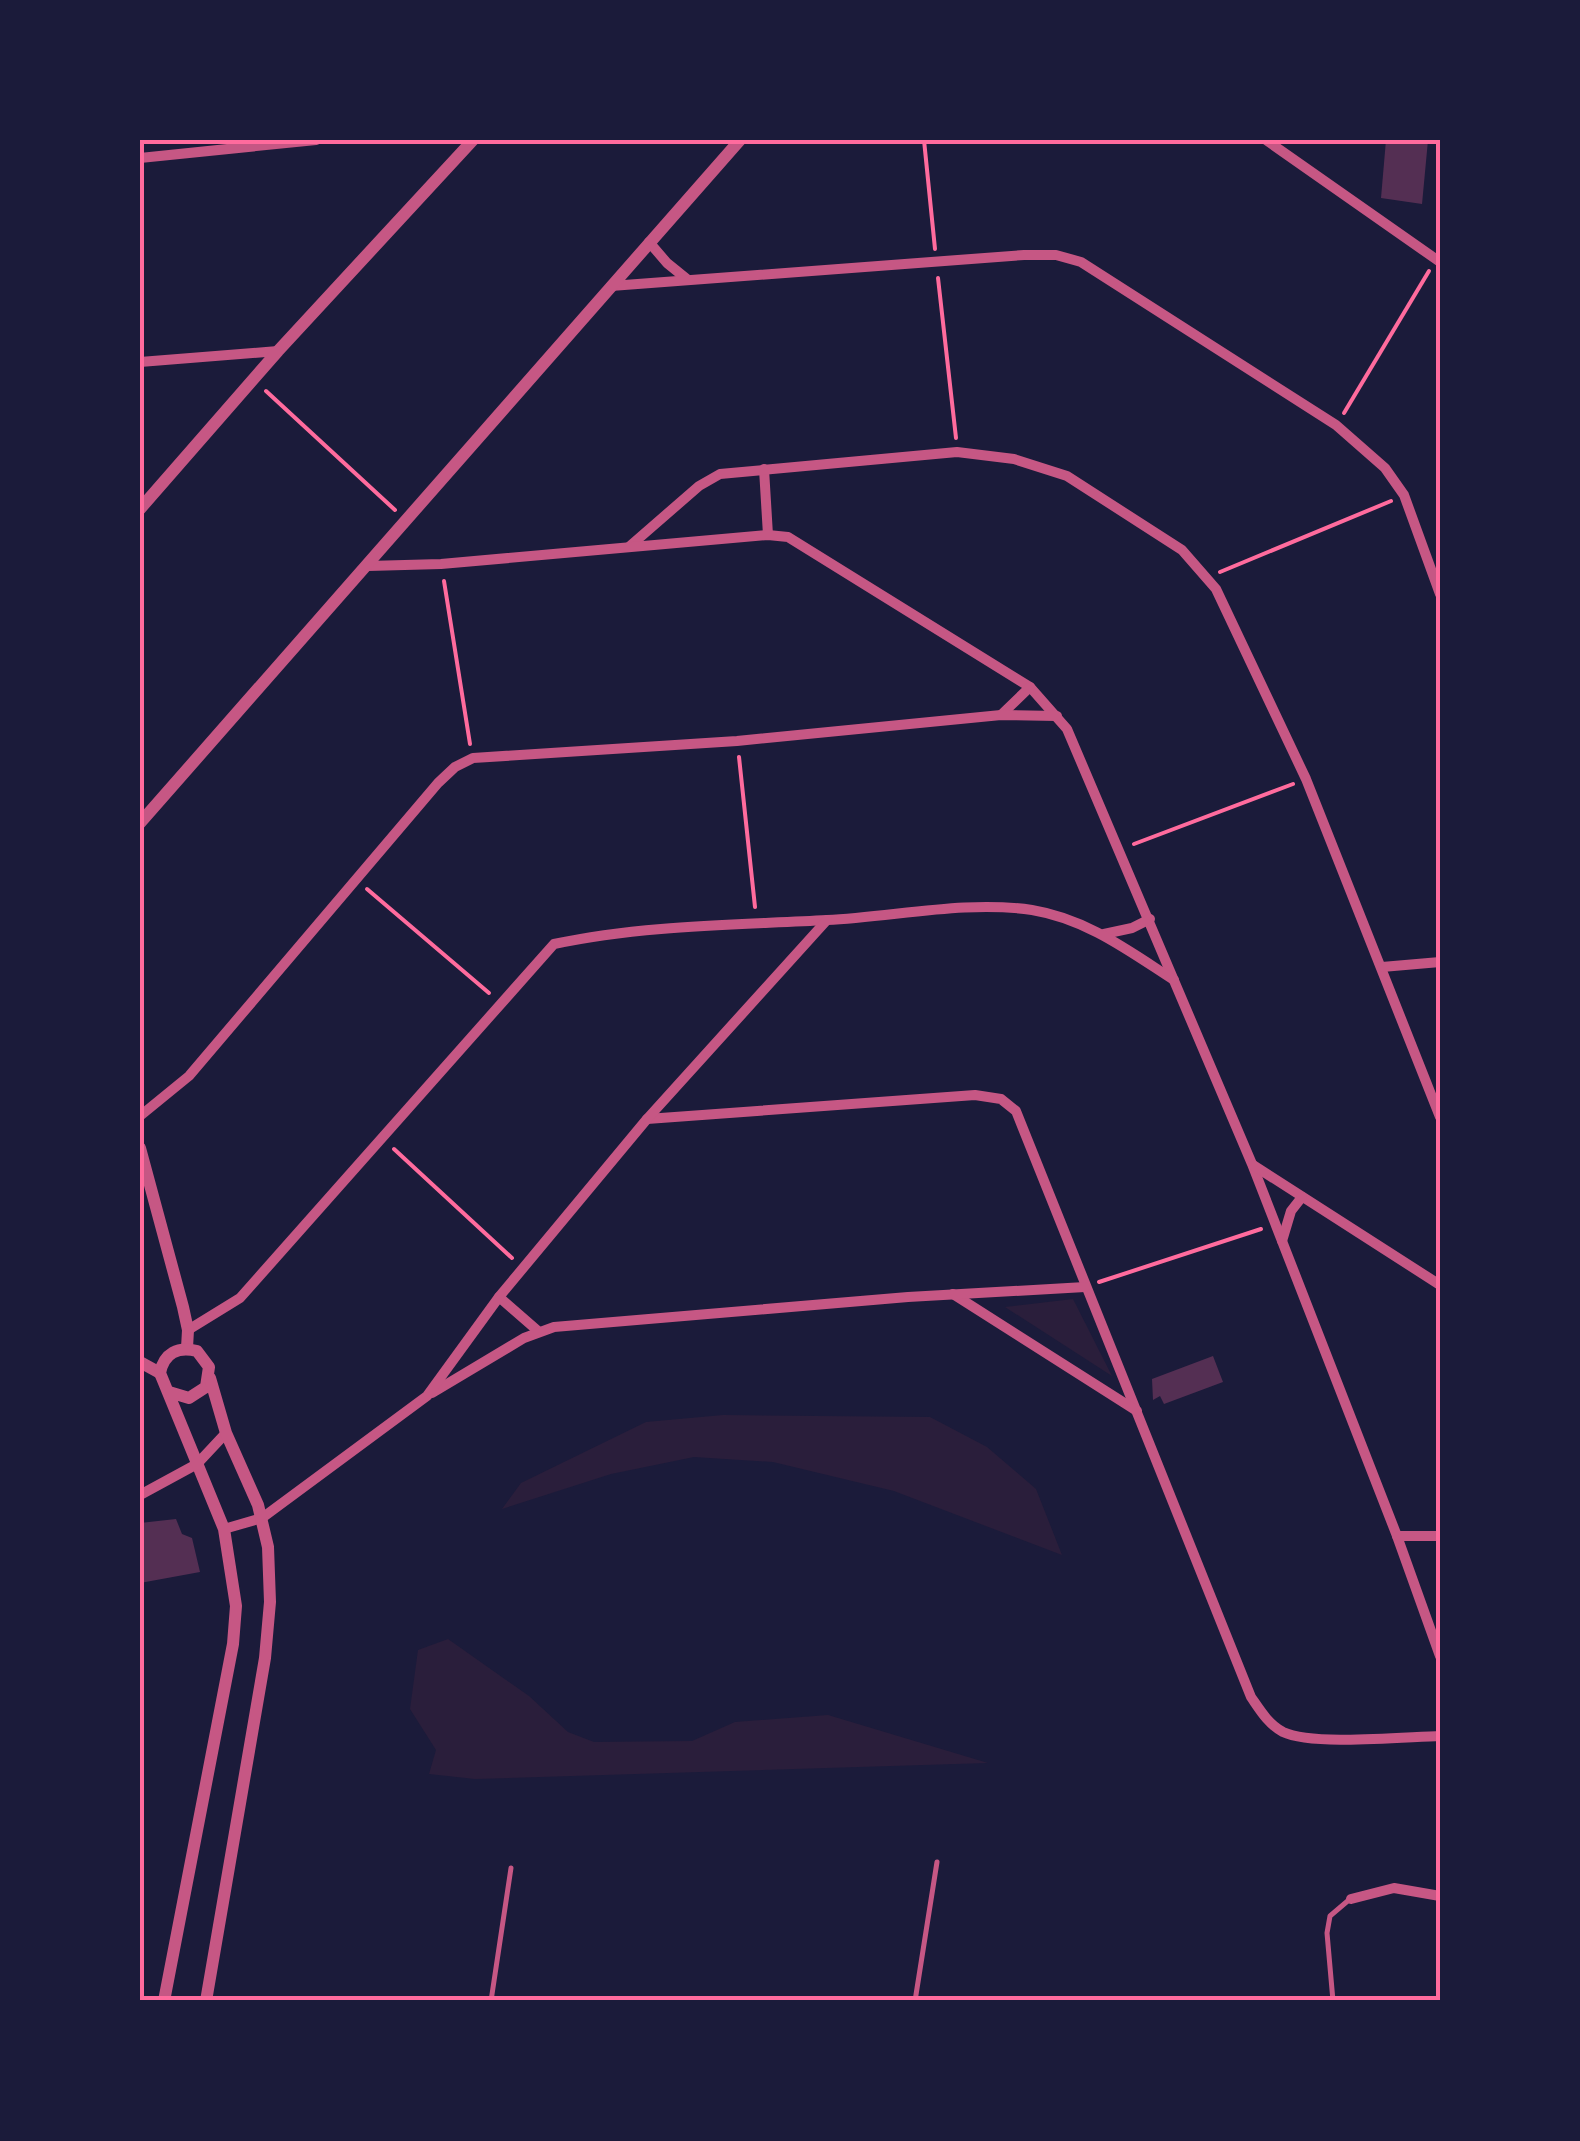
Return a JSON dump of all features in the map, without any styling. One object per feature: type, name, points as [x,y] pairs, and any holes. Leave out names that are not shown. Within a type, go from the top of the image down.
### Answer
[{"type":"street","points":[[140,158],[315,140]]},
{"type":"street","points":[[140,509],[278,351],[473,140]]},
{"type":"street","points":[[140,823],[740,140]]},
{"type":"street","points":[[1266,140],[1439,258]]},
{"type":"street","points":[[649,242],[688,281]]},
{"type":"street","points":[[611,286],[1024,255],[1081,262],[1336,426],[1385,468],[1404,495],[1440,594]]},
{"type":"street","points":[[140,362],[278,351]]},
{"type":"street","points":[[629,546],[720,474],[957,452],[1014,459],[1067,476],[1182,550],[1216,588],[1306,780],[1440,1116]]},
{"type":"street","points":[[764,469],[768,535]]},
{"type":"street","points":[[368,566],[441,564],[768,535],[788,537],[1030,687],[1067,728],[1150,919],[1252,1164],[1440,1656]]},
{"type":"street","points":[[1001,714],[1030,687]]},
{"type":"street","points":[[140,1116],[189,1076],[438,782],[473,758],[737,741],[1001,714],[1056,716]]},
{"type":"street","points":[[188,1330],[240,1298],[554,944],[757,922],[980,907],[1032,910],[1076,921],[1104,934],[1176,981]]},
{"type":"street","points":[[1104,934],[1150,919]]},
{"type":"street","points":[[427,1396],[499,1297],[647,1119],[828,920]]},
{"type":"street","points":[[1382,967],[1440,962]]},
{"type":"street","points":[[647,1119],[976,1095],[1001,1098],[1016,1111],[1251,1697],[1268,1722],[1284,1733],[1308,1738],[1440,1736]]},
{"type":"street","points":[[140,1148],[188,1330],[188,1348]]},
{"type":"street","points":[[1252,1164],[1440,1285]]},
{"type":"street","points":[[1282,1242],[1291,1211],[1302,1196]]},
{"type":"street","points":[[224,1529],[262,1518],[427,1396],[538,1331],[952,1294],[1086,1287]]},
{"type":"street","points":[[952,1294],[1137,1411]]},
{"type":"street","points":[[499,1297],[538,1331]]},
{"type":"street","points":[[160,1373],[168,1355],[188,1348],[205,1358],[226,1433],[262,1518],[269,1558],[269,1632],[206,2001]]},
{"type":"street","points":[[140,1362],[160,1373],[170,1392],[224,1529],[236,1606],[233,1644],[164,2001]]},
{"type":"street","points":[[170,1392],[189,1398],[206,1387],[210,1378]]},
{"type":"street","points":[[140,1495],[197,1464],[226,1433]]},
{"type":"street","points":[[1397,1536],[1440,1536]]},
{"type":"street","points":[[1351,1899],[1394,1888],[1440,1896]]},
{"type":"lane","points":[[915,2001],[937,1862]]},
{"type":"lane","points":[[491,2001],[511,1868]]},
{"type":"lane","points":[[1333,2001],[1327,1933],[1330,1916],[1351,1899]]},
{"type":"path","points":[[924,140],[957,452]]},
{"type":"path","points":[[1336,426],[1439,258]]},
{"type":"path","points":[[270,395],[406,520]]},
{"type":"path","points":[[1206,577],[1404,495]]},
{"type":"path","points":[[441,564],[473,758]]},
{"type":"path","points":[[737,741],[757,922]]},
{"type":"path","points":[[1120,850],[1306,780]]},
{"type":"path","points":[[355,880],[500,1002]]},
{"type":"path","points":[[382,1138],[523,1268]]},
{"type":"path","points":[[1086,1287],[1274,1225]]},
{"type":"shaded area","points":[[1073,1299],[1112,1376],[1005,1307]]},
{"type":"shaded area","points":[[723,1415],[930,1417],[987,1447],[1036,1489],[1062,1555],[894,1491],[773,1462],[694,1457],[611,1474],[502,1509],[521,1483],[646,1422]]},
{"type":"shaded area","points":[[448,1639],[529,1696],[568,1732],[594,1742],[692,1741],[735,1722],[828,1715],[988,1763],[475,1779],[429,1774],[436,1750],[410,1709],[418,1650]]},
{"type":"building","points":[[1386,140],[1428,140],[1422,204],[1381,198]]},
{"type":"building","points":[[1213,1356],[1223,1382],[1164,1404],[1160,1396],[1153,1400],[1152,1379]]},
{"type":"building","points":[[176,1519],[182,1534],[192,1538],[200,1572],[140,1583],[140,1523]]}]
